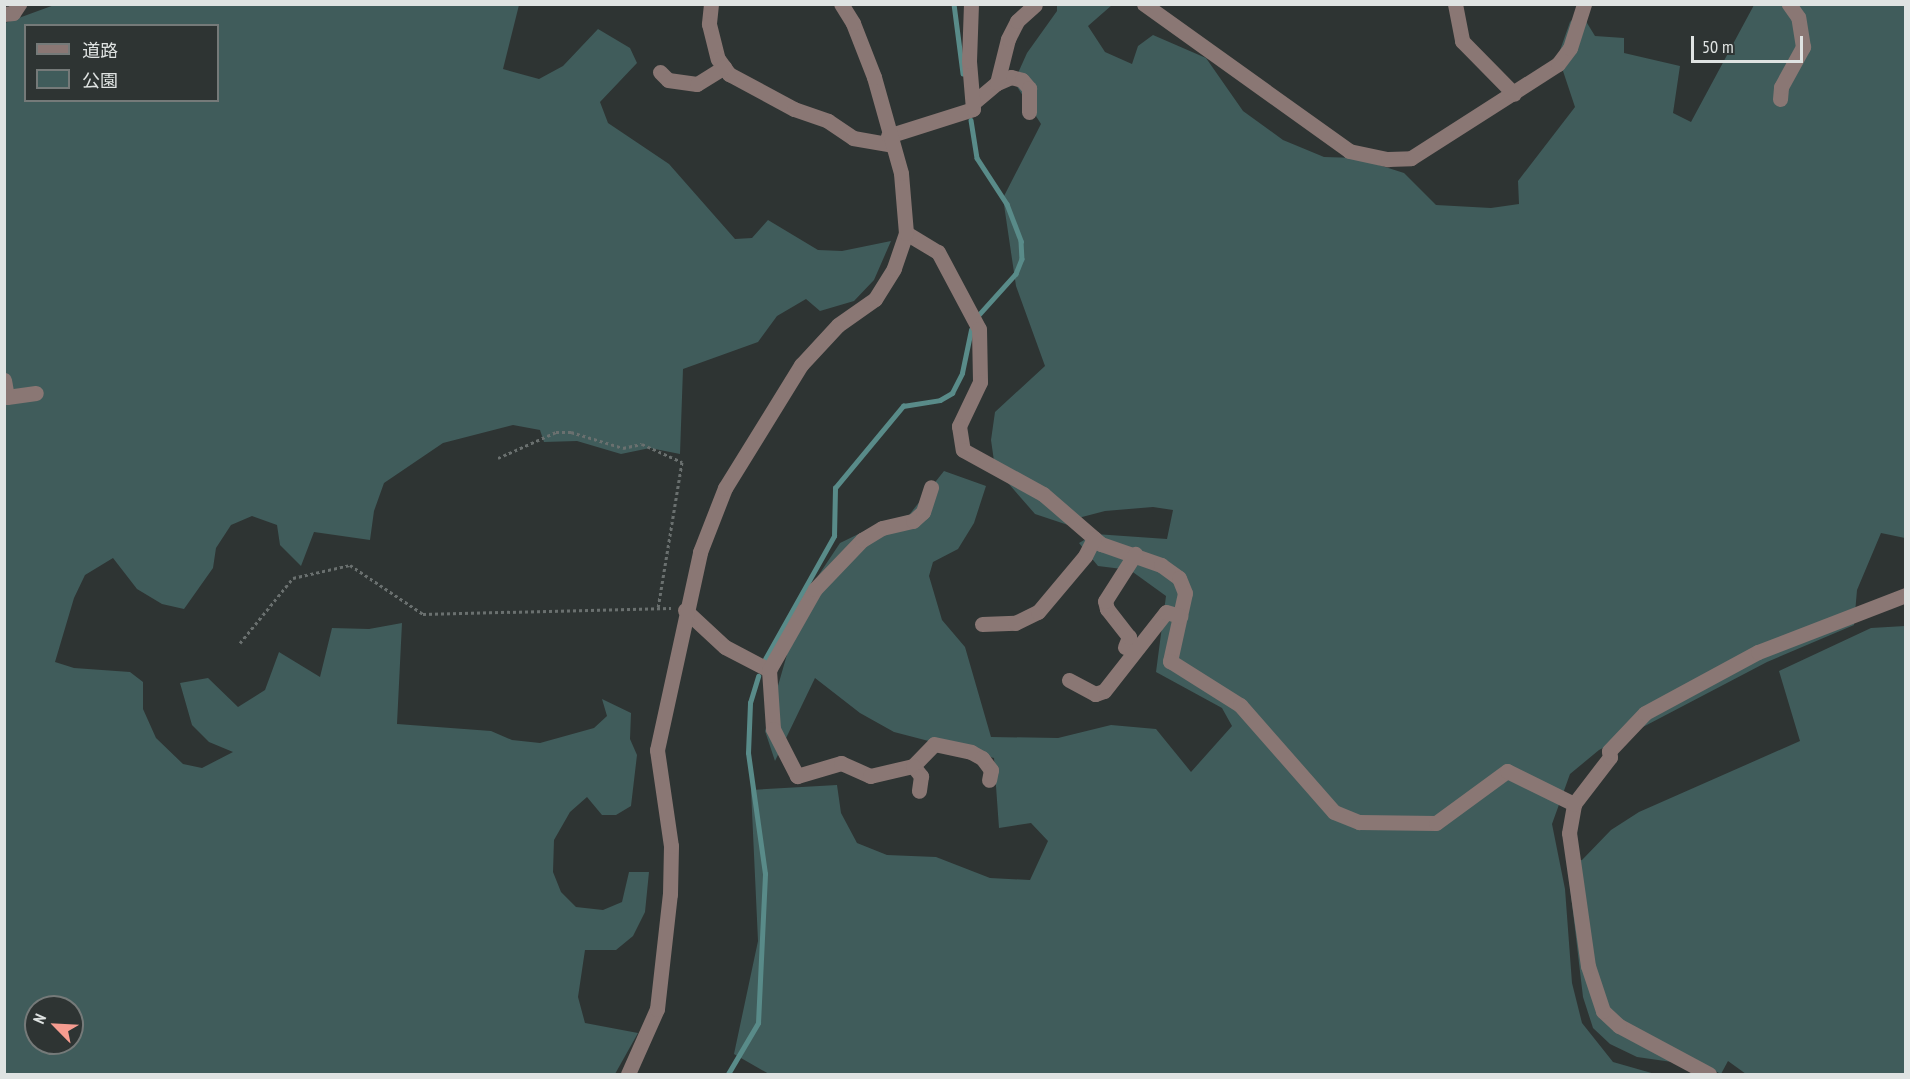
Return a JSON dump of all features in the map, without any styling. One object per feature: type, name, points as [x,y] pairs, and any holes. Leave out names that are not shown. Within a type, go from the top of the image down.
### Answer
[{"type":"street","points":[[4,14],[13,12],[19,4]]},
{"type":"street","points":[[711,4],[709,24],[718,59],[729,74],[794,109],[828,121],[853,138],[890,141],[973,109],[971,4]]},
{"type":"street","points":[[628,1074],[657,1009],[670,894],[671,846],[657,750],[685,609],[700,552],[725,488],[801,365],[838,326],[875,299],[894,268],[906,233],[906,205],[874,77],[852,22],[841,4]]},
{"type":"street","points":[[996,83],[1008,39],[1017,21],[1035,4]]},
{"type":"street","points":[[1144,4],[1349,151],[1367,158],[1411,158],[1558,64],[1570,48],[1584,4]]},
{"type":"street","points":[[1455,4],[1462,41],[1514,94]]},
{"type":"street","points":[[1780,99],[1780,87],[1803,46],[1798,17],[1789,4]]},
{"type":"street","points":[[660,72],[668,80],[697,84],[724,67]]},
{"type":"street","points":[[972,103],[996,83],[1011,77],[1022,80],[1029,88],[1029,111]]},
{"type":"street","points":[[906,233],[938,252],[979,329],[980,382],[959,426],[963,450],[1043,494],[1101,544],[1161,565],[1179,578],[1185,593],[1170,661],[1240,705],[1334,812],[1359,822],[1436,823],[1508,771],[1574,804]]},
{"type":"street","points":[[4,380],[6,398],[36,393]]},
{"type":"street","points":[[931,488],[932,494],[923,512],[913,521],[882,528],[862,540],[815,589],[769,670],[773,729],[797,776],[841,763],[870,776],[913,766],[934,744],[952,747],[982,758],[991,770],[989,780]]},
{"type":"street","points":[[982,624],[1015,623],[1038,612],[1085,556],[1094,538]]},
{"type":"street","points":[[1125,647],[1129,637],[1107,609],[1105,602],[1135,554]]},
{"type":"street","points":[[1709,1074],[1619,1026],[1603,1011],[1588,966],[1569,833],[1574,804],[1610,757],[1609,751],[1645,713],[1758,652],[1905,595]]},
{"type":"street","points":[[685,609],[725,647],[769,670]]},
{"type":"street","points":[[1069,680],[1095,694],[1104,692],[1166,612],[1180,616]]},
{"type":"street","points":[[913,766],[921,776],[920,791]]},
{"type":"path","points":[[498,458],[556,432],[571,432],[623,448],[642,444],[682,462],[658,608]]},
{"type":"path","points":[[240,643],[293,579],[350,565],[423,614],[685,609]]},
{"type":"green space","points":[[57,4],[519,5],[503,69],[539,79],[563,66],[598,29],[630,48],[637,63],[600,102],[608,123],[669,164],[735,239],[752,238],[768,220],[818,250],[842,251],[891,241],[874,280],[854,301],[820,311],[806,299],[777,316],[758,342],[683,369],[680,454],[650,448],[621,454],[577,441],[544,442],[540,430],[513,425],[443,443],[384,483],[374,511],[370,540],[314,532],[301,566],[280,545],[277,525],[252,516],[231,525],[216,548],[213,568],[184,609],[162,604],[137,589],[113,558],[85,575],[74,598],[55,662],[74,668],[130,672],[143,682],[143,709],[156,738],[183,764],[202,768],[233,752],[209,742],[192,725],[180,683],[208,678],[238,707],[265,690],[279,652],[320,677],[332,628],[369,629],[402,623],[397,724],[491,731],[512,740],[540,743],[594,728],[607,716],[602,699],[631,713],[630,739],[637,755],[631,806],[616,815],[602,815],[587,797],[570,812],[554,840],[553,872],[561,892],[576,907],[603,910],[622,902],[629,872],[649,872],[645,912],[633,936],[616,950],[585,950],[578,997],[585,1023],[638,1033],[615,1074],[5,1074],[5,23]]},
{"type":"green space","points":[[1057,5],[1112,5],[1088,26],[1105,52],[1132,64],[1138,46],[1153,35],[1206,58],[1243,111],[1283,140],[1324,157],[1357,158],[1404,173],[1436,205],[1491,208],[1519,204],[1518,181],[1575,107],[1558,56],[1570,22],[1587,5],[1587,23],[1595,36],[1624,38],[1624,53],[1680,66],[1673,113],[1691,122],[1754,5],[1905,5],[1905,538],[1881,533],[1857,590],[1854,625],[1767,662],[1599,750],[1570,774],[1552,824],[1565,889],[1572,983],[1582,1023],[1613,1062],[1655,1074],[769,1074],[734,1054],[758,941],[751,790],[837,785],[841,813],[857,843],[887,855],[936,857],[990,878],[1030,880],[1048,841],[1031,823],[999,828],[994,758],[894,732],[860,713],[815,678],[775,761],[765,731],[790,644],[814,582],[840,543],[881,523],[909,515],[944,471],[986,486],[974,523],[958,549],[933,562],[929,576],[942,620],[965,647],[991,737],[1058,738],[1111,725],[1156,729],[1191,772],[1232,726],[1222,708],[1156,672],[1166,596],[1130,570],[1098,566],[1079,543],[1095,534],[1167,539],[1173,510],[1153,507],[1105,511],[1082,517],[1071,526],[1035,514],[995,468],[991,440],[995,412],[1045,366],[1016,286],[1003,198],[1041,124],[1014,82],[1027,53],[1057,11]]},
{"type":"green space","points":[[1905,626],[1905,1074],[1746,1074],[1728,1061],[1721,1074],[1707,1067],[1637,1057],[1610,1044],[1593,1028],[1583,997],[1567,861],[1582,860],[1611,830],[1639,812],[1800,741],[1779,671],[1871,628]]},
{"type":"waterway","points":[[954,4],[963,73]]},
{"type":"waterway","points":[[971,120],[977,158],[1007,204],[1021,241],[1022,259],[1016,274],[980,314]]},
{"type":"waterway","points":[[765,659],[834,536],[835,488],[903,406],[940,400],[952,393],[962,373],[971,330]]},
{"type":"waterway","points":[[728,1074],[758,1023],[765,874],[748,753],[750,703],[758,676]]}]
